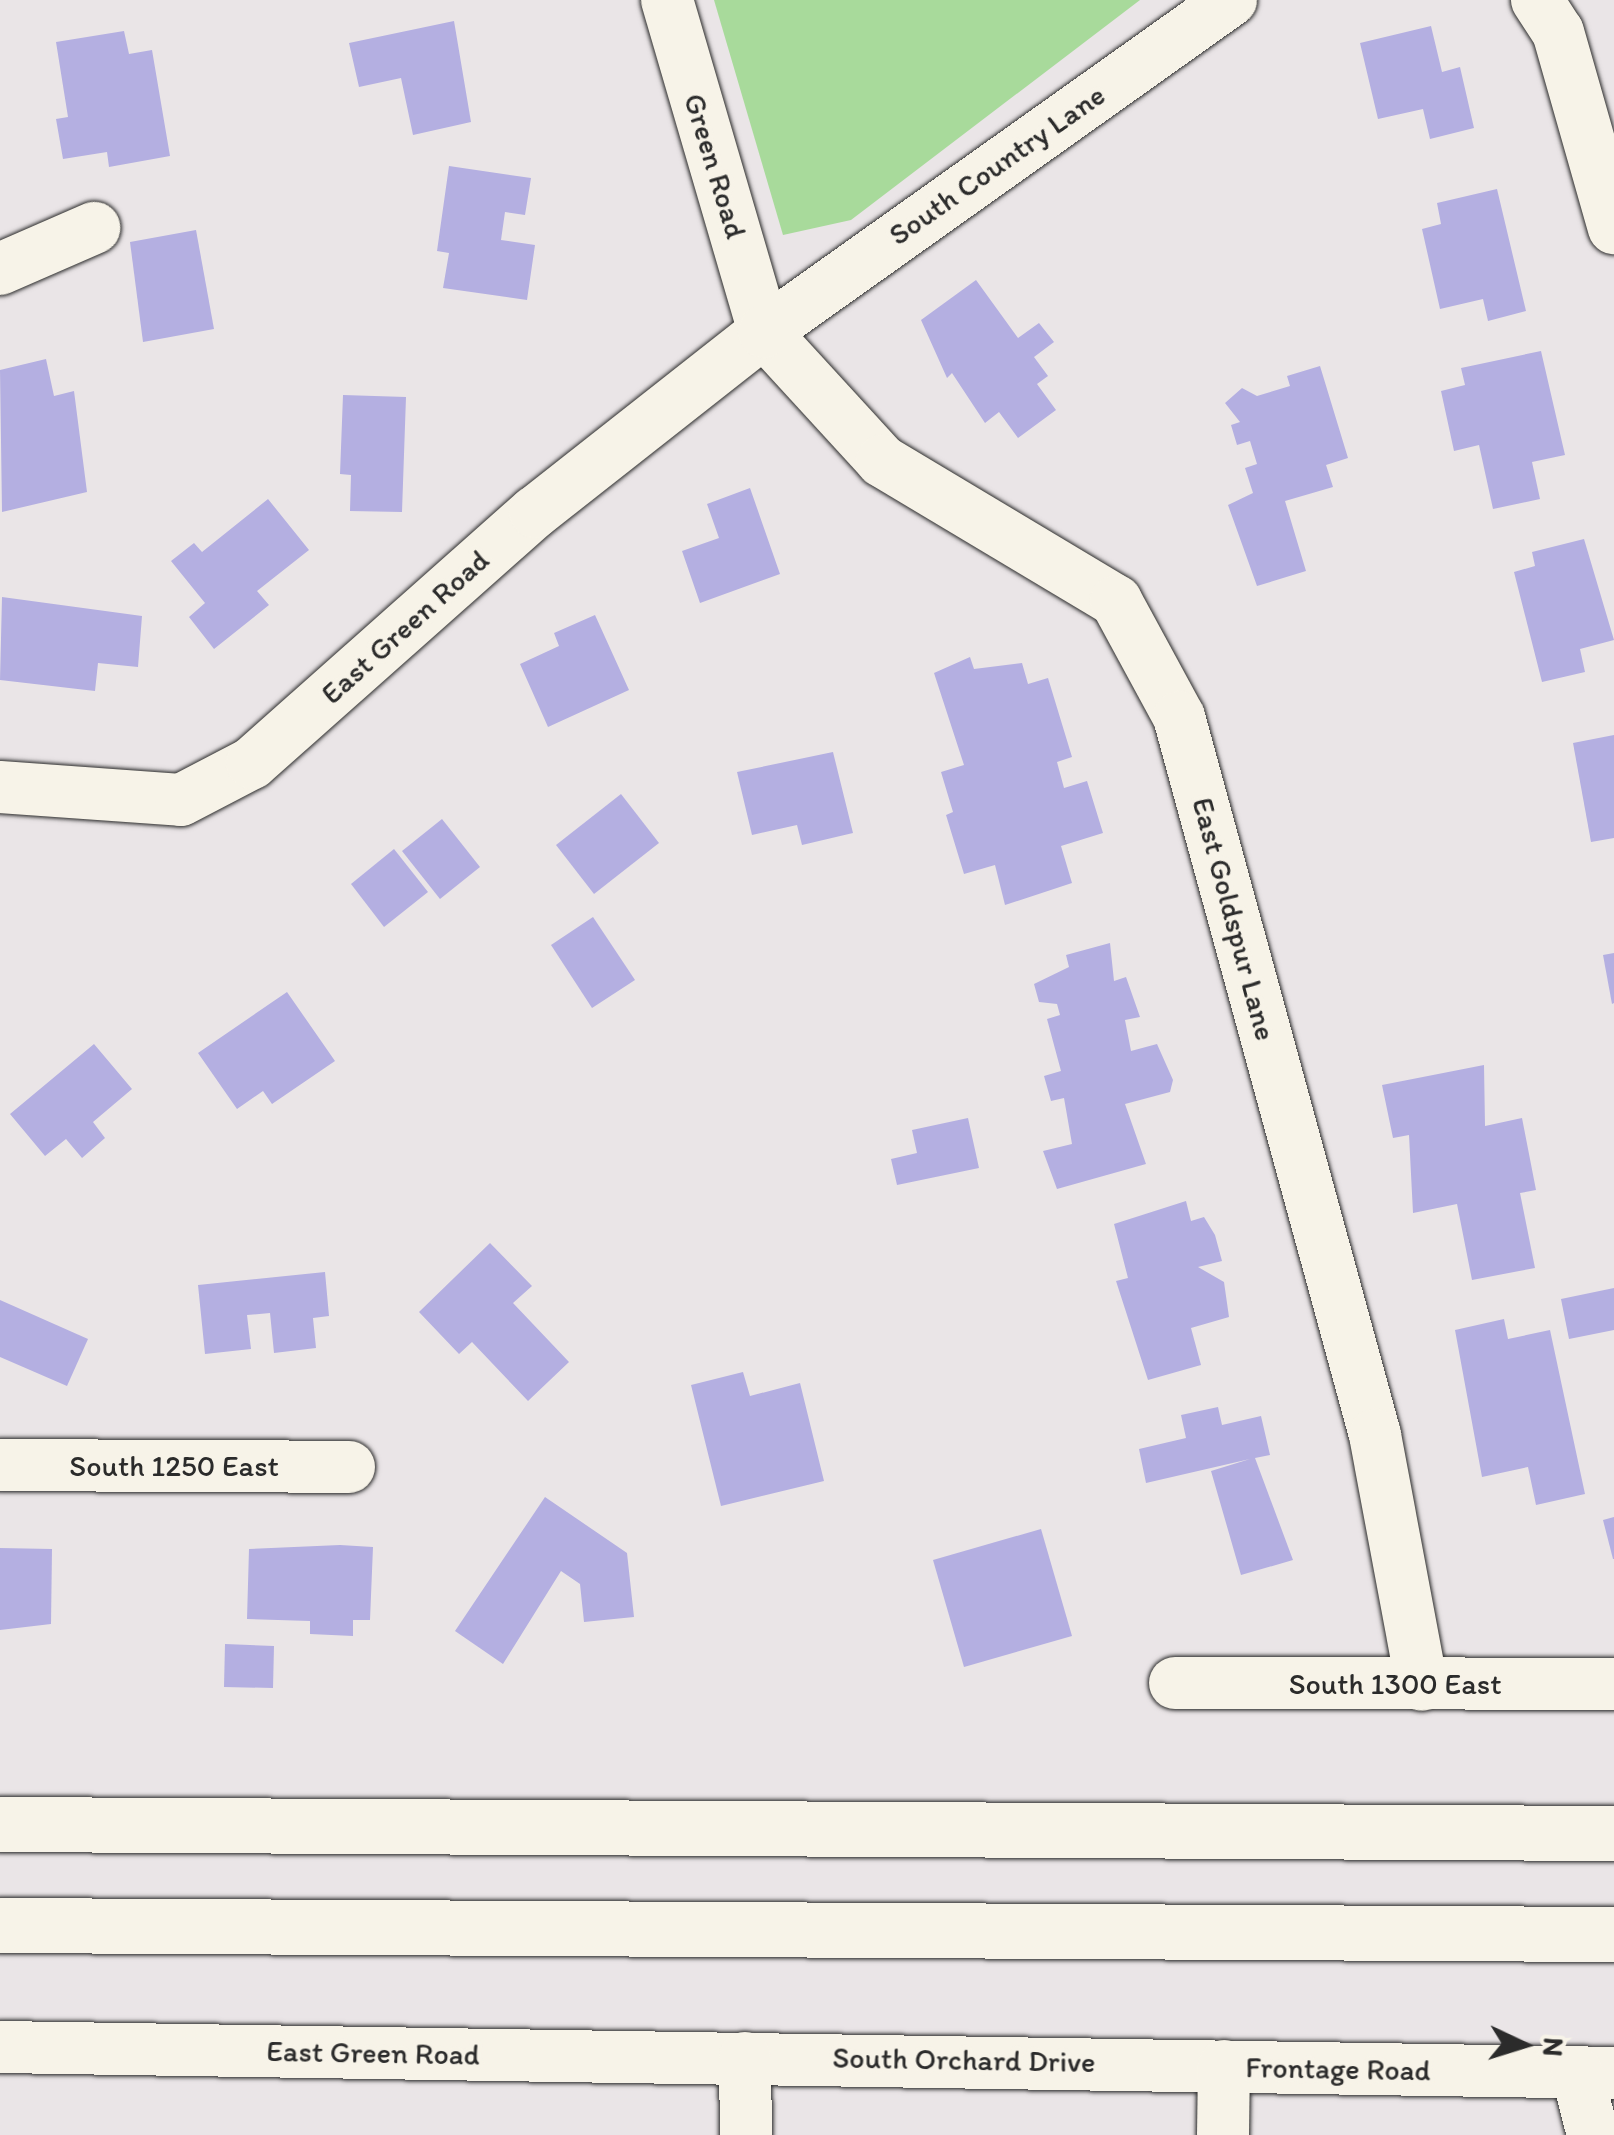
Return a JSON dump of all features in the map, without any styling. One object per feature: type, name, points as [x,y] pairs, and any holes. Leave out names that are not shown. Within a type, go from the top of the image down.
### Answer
[{"type":"highway","points":[[0,1824],[1614,1833]]},
{"type":"highway","points":[[0,1926],[1614,1934]]},
{"type":"street","name":"Green Road","points":[[667,0],[764,332]]},
{"type":"street","name":"South Country Lane","points":[[764,332],[1231,0]]},
{"type":"street","points":[[1536,0],[1558,32],[1614,228]]},
{"type":"street","points":[[0,269],[94,228]]},
{"type":"street","name":"East Green Road","points":[[0,787],[181,800],[252,762],[535,512],[764,332]]},
{"type":"street","name":"East Goldspur Lane","points":[[764,332],[882,461],[1116,601],[1179,717],[1375,1434],[1422,1685]]},
{"type":"street","name":"South 1250 East","points":[[0,1466],[349,1467]]},
{"type":"street","name":"South 1300 East","points":[[1175,1684],[1614,1684]]},
{"type":"street","name":"East Green Road","points":[[0,2048],[745,2058]]},
{"type":"street","points":[[745,2058],[746,2135]]},
{"type":"street","name":"South Orchard Drive","points":[[745,2058],[1204,2064]]},
{"type":"street","points":[[1204,2064],[1223,2135]]},
{"type":"street","name":"Frontage Road","points":[[1204,2064],[1596,2073]]},
{"type":"street","points":[[1593,2135],[1596,2073]]},
{"type":"green space","points":[[714,0],[1140,0],[851,220],[783,235]]},
{"type":"building","points":[[454,21],[471,122],[413,135],[401,78],[359,87],[349,43]]},
{"type":"building","points":[[1431,26],[1442,72],[1460,67],[1474,128],[1430,139],[1423,109],[1378,119],[1360,43]]},
{"type":"building","points":[[124,31],[129,54],[152,50],[170,156],[109,167],[107,152],[63,159],[56,119],[68,117],[56,42]]},
{"type":"building","points":[[449,166],[531,178],[525,215],[505,212],[501,240],[535,245],[527,300],[443,288],[449,253],[437,251]]},
{"type":"building","points":[[1497,189],[1526,311],[1488,321],[1483,299],[1440,309],[1422,229],[1441,224],[1437,203]]},
{"type":"building","points":[[196,230],[214,329],[143,342],[130,242]]},
{"type":"building","points":[[976,280],[1018,338],[1039,323],[1054,342],[1034,357],[1048,376],[1037,384],[1056,410],[1018,438],[999,412],[985,423],[952,373],[947,378],[921,320]]},
{"type":"building","points":[[1541,351],[1565,455],[1532,462],[1540,499],[1493,509],[1479,445],[1454,451],[1441,391],[1465,385],[1461,368]]},
{"type":"building","points":[[46,359],[54,396],[74,391],[87,492],[2,512],[0,370]]},
{"type":"building","points":[[1320,366],[1348,458],[1326,465],[1333,487],[1285,501],[1306,571],[1257,586],[1228,505],[1253,493],[1245,468],[1257,464],[1250,441],[1237,445],[1231,425],[1240,422],[1225,403],[1242,388],[1257,396],[1290,386],[1287,376]]},
{"type":"building","points":[[343,395],[406,397],[402,512],[350,511],[351,475],[340,474]]},
{"type":"building","points":[[750,488],[780,574],[700,603],[682,551],[719,538],[707,504]]},
{"type":"building","points":[[268,499],[309,550],[257,591],[269,605],[214,649],[189,617],[205,603],[171,561],[194,543],[202,552]]},
{"type":"building","points":[[1584,539],[1614,640],[1580,649],[1585,672],[1542,682],[1514,572],[1535,566],[1532,552]]},
{"type":"building","points":[[2,597],[142,616],[138,667],[98,663],[95,691],[0,680]]},
{"type":"building","points":[[595,615],[629,690],[548,727],[520,664],[559,646],[554,633]]},
{"type":"building","points":[[970,657],[974,669],[1022,663],[1028,684],[1048,678],[1072,757],[1057,762],[1064,788],[1087,781],[1103,833],[1061,846],[1072,883],[1005,905],[995,865],[964,874],[946,815],[953,812],[941,772],[964,765],[934,673]]},
{"type":"building","points":[[1614,735],[1614,838],[1591,842],[1573,743]]},
{"type":"building","points":[[833,752],[853,833],[802,845],[797,825],[752,835],[737,772]]},
{"type":"building","points":[[621,794],[659,843],[594,894],[556,845]]},
{"type":"building","points":[[442,819],[480,867],[440,899],[402,851]]},
{"type":"building","points":[[394,849],[428,892],[384,927],[351,884]]},
{"type":"building","points":[[593,917],[635,980],[592,1008],[551,945]]},
{"type":"building","points":[[1110,943],[1114,981],[1126,977],[1140,1017],[1125,1020],[1131,1051],[1157,1044],[1173,1080],[1170,1092],[1125,1104],[1146,1164],[1057,1189],[1043,1151],[1072,1144],[1064,1098],[1051,1101],[1044,1076],[1061,1071],[1047,1019],[1060,1015],[1057,1004],[1039,1002],[1034,984],[1069,967],[1066,955]]},
{"type":"building","points":[[1614,953],[1614,1003],[1612,1004],[1603,955]]},
{"type":"building","points":[[287,992],[335,1061],[272,1104],[263,1091],[237,1109],[198,1053]]},
{"type":"building","points":[[94,1044],[132,1089],[93,1122],[105,1138],[82,1158],[66,1139],[45,1156],[10,1114]]},
{"type":"building","points":[[1484,1065],[1485,1126],[1522,1118],[1536,1190],[1520,1193],[1535,1268],[1472,1280],[1457,1204],[1413,1213],[1409,1135],[1393,1138],[1382,1085]]},
{"type":"building","points":[[968,1118],[979,1168],[897,1185],[891,1159],[917,1153],[912,1130]]},
{"type":"building","points":[[1186,1201],[1191,1221],[1204,1217],[1215,1235],[1222,1261],[1198,1267],[1224,1282],[1229,1317],[1191,1328],[1201,1365],[1148,1380],[1116,1281],[1128,1278],[1114,1224]]},
{"type":"building","points":[[490,1243],[532,1286],[513,1303],[569,1362],[528,1401],[472,1342],[459,1354],[419,1312]]},
{"type":"building","points":[[325,1272],[329,1316],[313,1318],[316,1348],[274,1353],[270,1313],[247,1315],[251,1349],[205,1354],[198,1285]]},
{"type":"building","points":[[1614,1288],[1614,1330],[1569,1339],[1561,1299]]},
{"type":"building","points":[[0,1300],[88,1339],[67,1386],[0,1357]]},
{"type":"building","points":[[1504,1319],[1508,1339],[1550,1330],[1585,1494],[1536,1505],[1528,1467],[1482,1477],[1455,1330]]},
{"type":"building","points":[[743,1372],[750,1396],[800,1383],[824,1481],[721,1506],[691,1385]]},
{"type":"building","points":[[1218,1407],[1222,1425],[1261,1416],[1270,1455],[1255,1458],[1293,1560],[1241,1575],[1211,1471],[1250,1459],[1146,1483],[1139,1449],[1186,1438],[1181,1415]]},
{"type":"building","points":[[545,1497],[627,1553],[634,1617],[584,1622],[580,1584],[561,1571],[503,1664],[455,1631]]},
{"type":"building","points":[[1614,1517],[1614,1559],[1613,1559],[1603,1520]]},
{"type":"building","points":[[1041,1529],[1072,1636],[964,1667],[933,1560]]},
{"type":"building","points":[[373,1547],[370,1620],[353,1620],[353,1636],[310,1634],[310,1621],[247,1619],[249,1549]]},
{"type":"building","points":[[0,1548],[52,1549],[51,1624],[0,1630]]},
{"type":"building","points":[[225,1644],[274,1646],[273,1688],[224,1687]]}]
